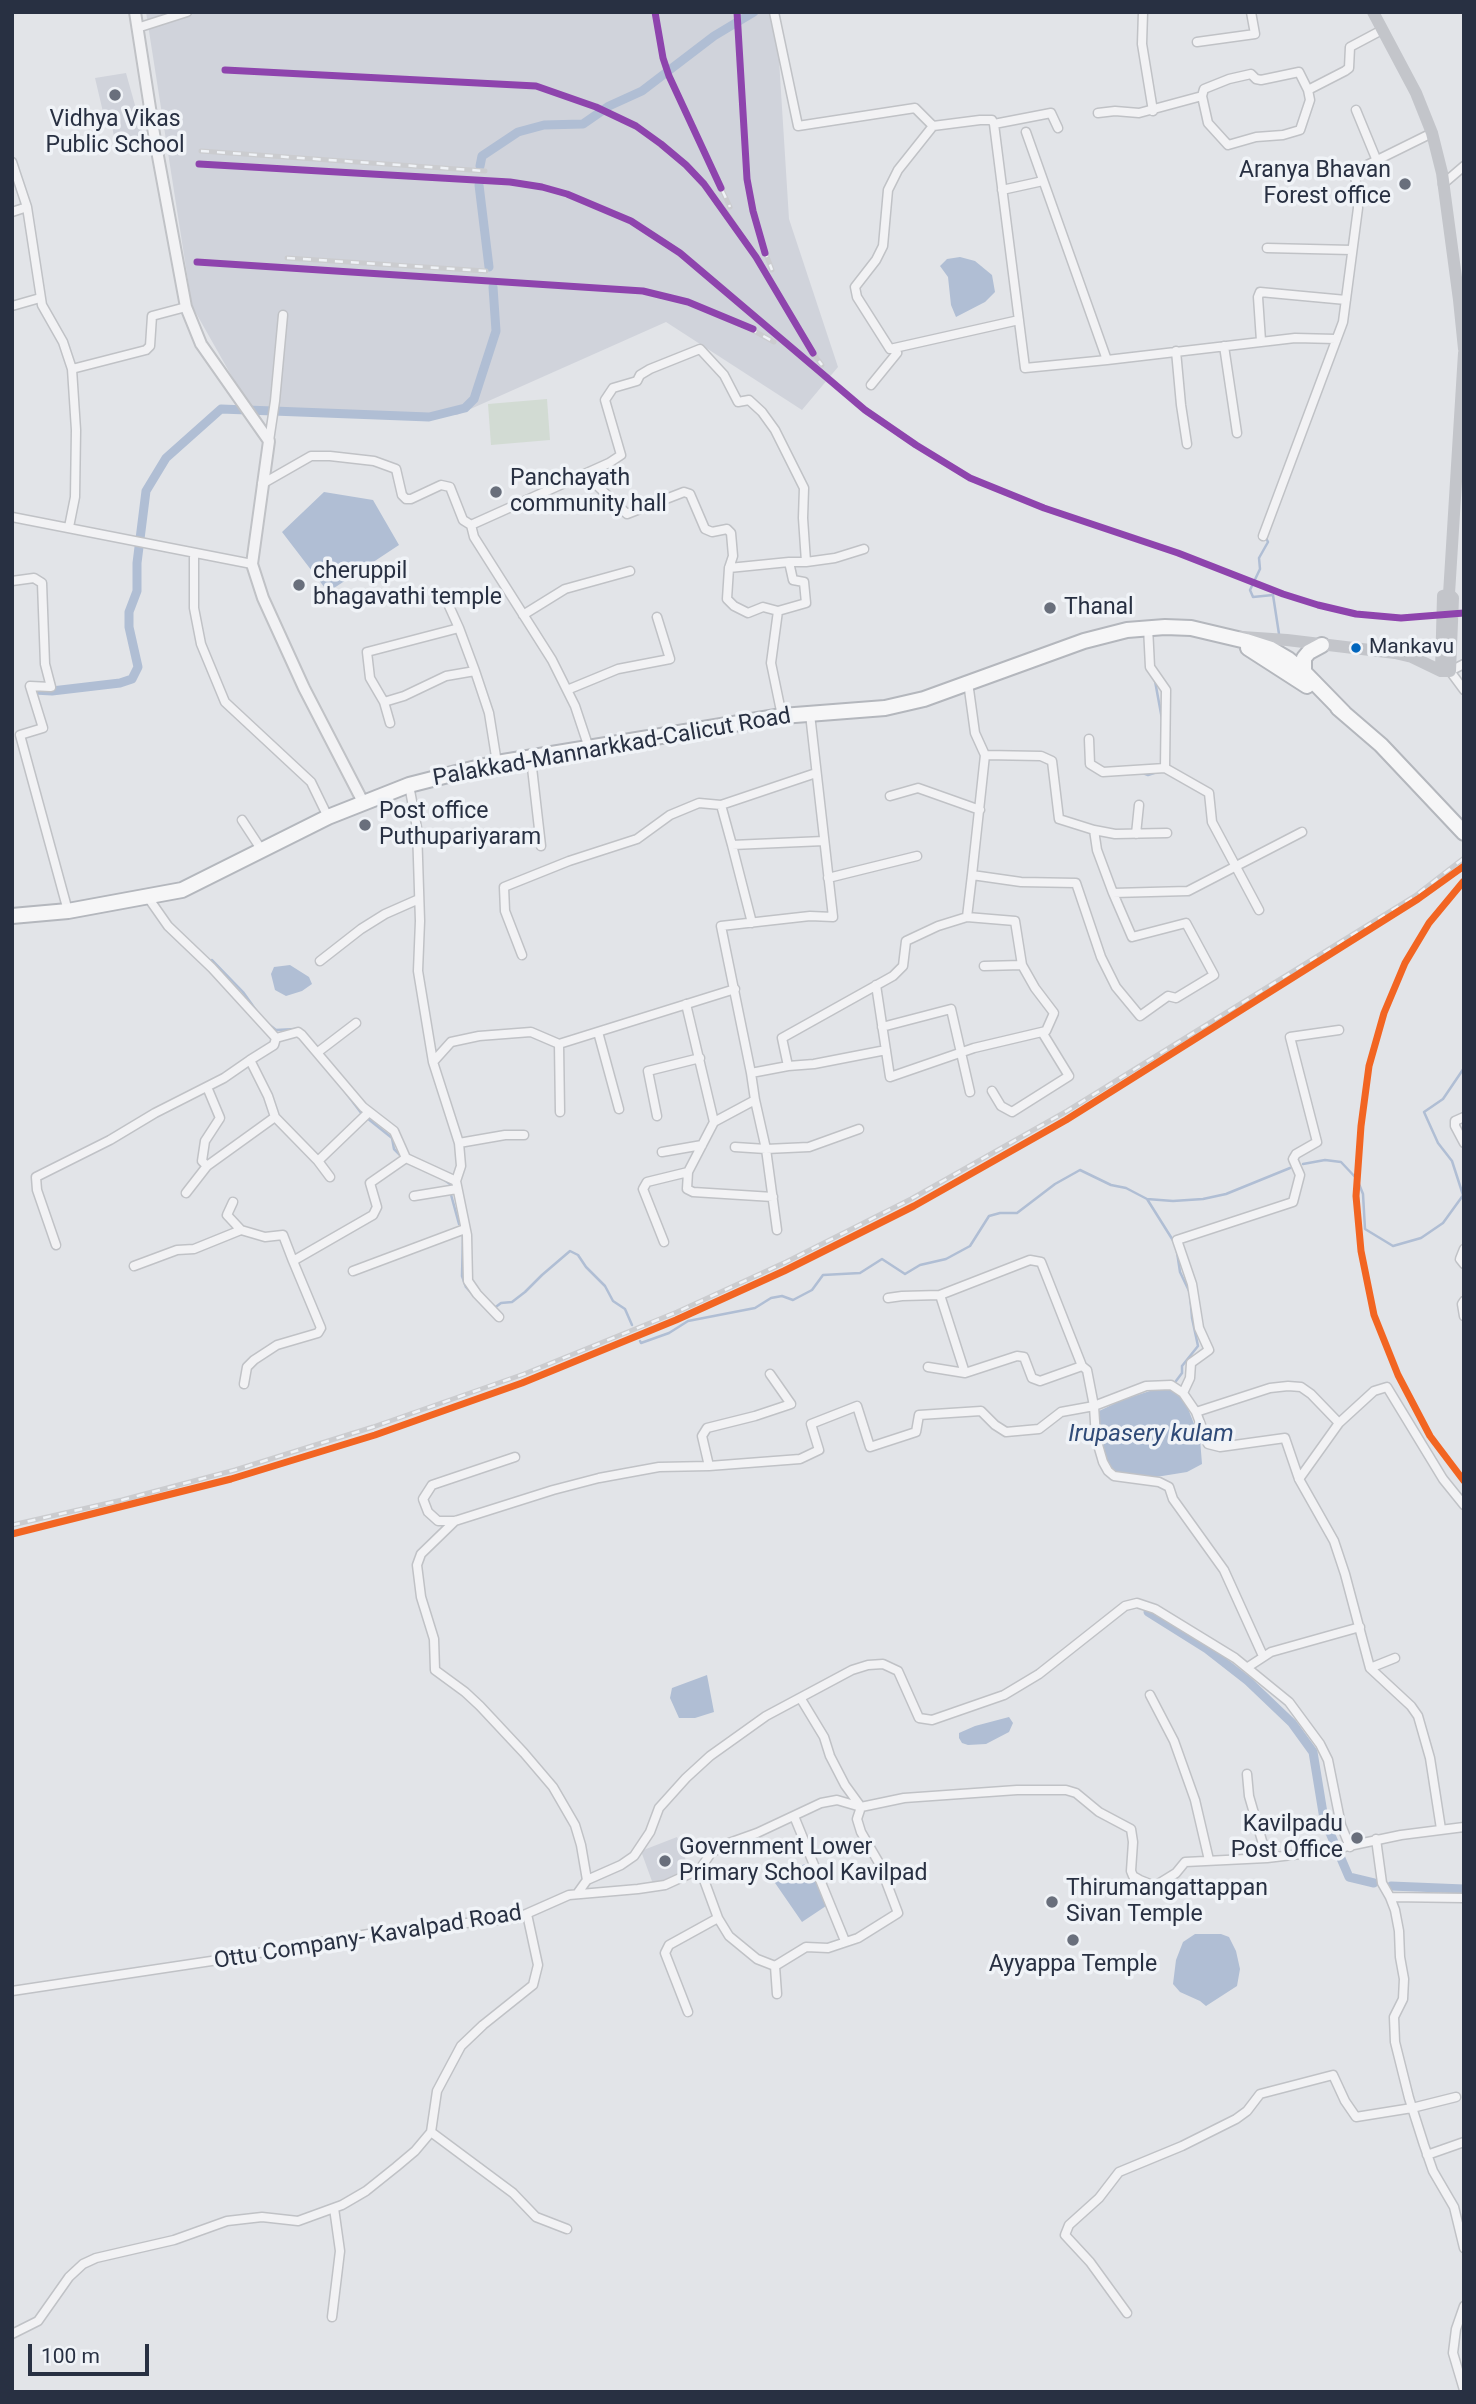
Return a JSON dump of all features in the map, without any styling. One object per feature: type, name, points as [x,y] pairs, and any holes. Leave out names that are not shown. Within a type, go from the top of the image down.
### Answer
[{"type":"highway","name":"Palakkad-Mannarkkad-Calicut Road","points":[[12,916],[68,911],[182,890],[328,817],[409,785],[497,763],[782,716],[885,708],[924,699],[1084,641],[1148,627],[1191,628],[1271,649],[1288,659],[1381,745],[1464,832]]},
{"type":"highway","name":"Palakkad-Mannarkkad-Calicut Road","points":[[1224,636],[1266,658],[1344,713]]},
{"type":"highway","points":[[1304,673],[1304,658],[1322,645]]},
{"type":"main road","points":[[1224,636],[1287,640],[1404,655],[1445,671],[1453,598],[1449,594],[1463,397],[1461,285],[1432,133],[1416,93],[1373,12]]},
{"type":"street","points":[[135,12],[186,307],[201,344],[269,441]]},
{"type":"street","points":[[137,27],[187,12]]},
{"type":"street","points":[[774,12],[797,126],[915,108],[933,127]]},
{"type":"street","points":[[1143,12],[1142,44],[1153,111]]},
{"type":"street","points":[[1197,42],[1255,34],[1251,12]]},
{"type":"street","points":[[1308,90],[1349,68],[1350,47],[1382,30]]},
{"type":"street","points":[[1299,72],[1308,90],[1310,100],[1300,130],[1283,135],[1256,137],[1228,145],[1208,123],[1202,96],[1204,89],[1251,74],[1261,80],[1299,72]]},
{"type":"street","points":[[1098,113],[1153,111],[1202,96]]},
{"type":"street","points":[[1356,110],[1377,161]]},
{"type":"street","points":[[994,124],[1051,113],[1058,128]]},
{"type":"street","points":[[872,385],[897,353],[890,349],[859,301],[855,287],[876,260],[883,246],[887,198],[898,170],[933,127],[979,120],[992,120],[994,124],[1025,368],[1261,341],[1294,338],[1336,339]]},
{"type":"street","points":[[1026,132],[1107,360]]},
{"type":"street","points":[[1263,536],[1343,321],[1358,208],[1355,171],[1432,133]]},
{"type":"street","points":[[12,162],[27,207],[42,305],[64,342],[72,369],[76,430],[75,497],[69,527]]},
{"type":"street","points":[[1443,184],[1464,166]]},
{"type":"street","points":[[1002,190],[1043,180]]},
{"type":"street","points":[[12,212],[27,207]]},
{"type":"street","points":[[1267,248],[1352,250]]},
{"type":"street","points":[[1261,341],[1258,297],[1260,292],[1346,299]]},
{"type":"street","points":[[12,306],[40,298]]},
{"type":"street","points":[[72,369],[146,349],[150,346],[152,316],[186,307]]},
{"type":"street","points":[[283,315],[275,401],[253,564],[263,598],[304,688],[363,802]]},
{"type":"street","points":[[893,349],[1019,320]]},
{"type":"street","points":[[1224,346],[1237,433]]},
{"type":"street","points":[[471,525],[609,463],[621,454],[605,400],[613,388],[637,381],[640,375],[650,369],[700,349],[724,375],[738,402],[749,400],[762,412],[775,430],[793,465],[804,488],[806,562]]},
{"type":"street","points":[[1176,351],[1188,444]]},
{"type":"street","points":[[262,484],[312,456],[330,456],[374,461],[396,469],[402,495],[406,499],[441,485],[450,486],[463,520],[471,525],[474,537],[552,660],[575,706],[589,748]]},
{"type":"street","points":[[585,474],[627,514],[684,492],[690,494],[705,529],[712,532],[727,528],[730,530],[733,556],[729,568],[727,599],[734,606],[748,612],[763,607],[779,611],[806,603],[804,582],[793,580],[789,562]]},
{"type":"street","points":[[12,517],[253,564]]},
{"type":"street","points":[[729,568],[835,558],[864,549]]},
{"type":"street","points":[[194,553],[194,608],[201,644],[225,702],[311,782],[328,817]]},
{"type":"street","points":[[523,615],[565,589],[630,570]]},
{"type":"street","points":[[12,581],[34,578],[42,583],[45,664],[51,687],[30,686],[43,728],[20,735],[68,911]]},
{"type":"street","points":[[445,597],[460,628],[489,713],[497,763]]},
{"type":"street","points":[[779,611],[771,663],[782,716]]},
{"type":"street","points":[[567,690],[618,669],[670,659],[657,617]]},
{"type":"street","points":[[1148,627],[1150,667],[1166,690],[1165,768]]},
{"type":"street","points":[[390,723],[384,702],[370,678],[367,652],[460,628]]},
{"type":"street","points":[[1464,664],[1445,671],[1464,690]]},
{"type":"street","points":[[384,702],[446,676],[475,671]]},
{"type":"street","points":[[967,917],[985,755],[975,733],[968,682]]},
{"type":"street","points":[[777,1230],[766,1149],[721,926],[810,916],[833,917],[810,714]]},
{"type":"street","points":[[1088,739],[1090,764],[1103,772],[1165,768],[1209,793],[1212,822],[1259,910]]},
{"type":"street","points":[[985,755],[1041,757],[1052,761],[1059,819],[1115,834],[1167,833]]},
{"type":"street","points":[[531,759],[541,846]]},
{"type":"street","points":[[522,956],[505,911],[504,887],[569,861],[637,839],[670,815],[688,807],[705,802],[721,805],[816,773]]},
{"type":"street","points":[[409,785],[417,828],[418,971],[433,1062],[459,1143],[461,1166],[457,1185],[465,1229],[468,1280],[497,1315]]},
{"type":"street","points":[[890,796],[918,788],[980,810]]},
{"type":"street","points":[[721,805],[752,923]]},
{"type":"street","points":[[1136,834],[1139,805]]},
{"type":"street","points":[[242,820],[261,849]]},
{"type":"street","points":[[972,875],[1021,883],[1076,883],[1101,957],[1116,987],[1140,1016],[1168,996],[1176,998],[1214,975],[1186,923],[1132,937],[1097,850],[1094,830]]},
{"type":"street","points":[[1113,893],[1188,891],[1302,832]]},
{"type":"street","points":[[732,845],[824,841]]},
{"type":"street","points":[[828,878],[917,856]]},
{"type":"street","points":[[146,896],[168,926],[212,968],[276,1038]]},
{"type":"street","points":[[320,961],[361,929],[385,914],[419,899]]},
{"type":"street","points":[[788,1066],[782,1038],[876,985],[893,976],[903,966],[906,941],[938,926],[967,917],[1015,921],[1022,965],[1054,1013],[1046,1031],[986,1045],[890,1077],[876,985]]},
{"type":"street","points":[[984,966],[1022,965]]},
{"type":"street","points":[[433,1062],[451,1042],[479,1036],[531,1032],[559,1044],[735,989]]},
{"type":"street","points":[[686,1004],[714,1122]]},
{"type":"street","points":[[882,1027],[951,1009],[970,1092]]},
{"type":"street","points":[[318,1052],[356,1023]]},
{"type":"street","points":[[1183,1393],[1190,1378],[1191,1363],[1209,1350],[1199,1328],[1192,1284],[1177,1240],[1293,1202],[1300,1175],[1293,1159],[1296,1154],[1317,1142],[1290,1037],[1339,1030]]},
{"type":"street","points":[[276,1038],[298,1032],[369,1112],[394,1131],[406,1158],[457,1185]]},
{"type":"street","points":[[598,1032],[619,1109]]},
{"type":"street","points":[[992,1091],[1001,1106],[1012,1112],[1069,1076],[1042,1032]]},
{"type":"street","points":[[56,1245],[37,1190],[36,1177],[206,1087],[274,1045],[276,1038]]},
{"type":"street","points":[[559,1044],[560,1111]]},
{"type":"street","points":[[751,1073],[886,1050]]},
{"type":"street","points":[[657,1115],[648,1071],[699,1058]]},
{"type":"street","points":[[250,1060],[275,1117],[330,1177]]},
{"type":"street","points":[[206,1087],[220,1118],[205,1141],[202,1161],[207,1166]]},
{"type":"street","points":[[755,1100],[714,1122],[688,1172],[687,1189],[693,1192],[773,1197]]},
{"type":"street","points":[[318,1161],[369,1112]]},
{"type":"street","points":[[186,1193],[207,1166],[275,1117]]},
{"type":"street","points":[[1464,1117],[1455,1121],[1464,1143]]},
{"type":"street","points":[[735,1147],[809,1147],[859,1129]]},
{"type":"street","points":[[459,1143],[505,1135],[524,1135]]},
{"type":"street","points":[[662,1152],[702,1145]]},
{"type":"street","points":[[293,1261],[373,1215],[377,1207],[370,1183],[406,1158]]},
{"type":"street","points":[[664,1242],[643,1189],[646,1182],[688,1172]]},
{"type":"street","points":[[414,1196],[457,1185]]},
{"type":"street","points":[[233,1202],[227,1215],[241,1230],[265,1237],[283,1235],[321,1328],[318,1333],[278,1345],[254,1360],[247,1367],[244,1384]]},
{"type":"street","points":[[353,1271],[465,1229]]},
{"type":"street","points":[[134,1266],[177,1250],[194,1249],[241,1230]]},
{"type":"street","points":[[1464,1249],[1460,1259],[1464,1264]]},
{"type":"street","points":[[888,1298],[940,1295],[1030,1260],[1041,1262],[1082,1366],[1087,1370],[1094,1406],[1096,1438],[1108,1471],[1114,1476],[1159,1482],[1169,1487],[1173,1499],[1224,1570],[1263,1656]]},
{"type":"street","points":[[940,1295],[965,1373]]},
{"type":"street","points":[[1464,1301],[1464,1316]]},
{"type":"street","points":[[929,1367],[965,1373],[1017,1356],[1024,1357],[1031,1378],[1040,1381],[1082,1366]]},
{"type":"street","points":[[709,1466],[702,1436],[707,1428],[790,1404],[770,1374]]},
{"type":"street","points":[[514,1457],[432,1485],[423,1499],[428,1512],[438,1521],[456,1521],[553,1490],[659,1467],[800,1459],[818,1450],[811,1424],[857,1406],[870,1447],[916,1432],[919,1415],[981,1411],[1006,1432],[1039,1429],[1061,1412],[1094,1406],[1146,1386],[1171,1385],[1183,1393],[1196,1412],[1208,1444],[1220,1447],[1285,1438],[1299,1479],[1334,1541],[1370,1668],[1411,1706],[1418,1716],[1430,1758],[1441,1829]]},
{"type":"street","points":[[1196,1412],[1270,1388],[1288,1386],[1301,1387],[1311,1394],[1339,1423]]},
{"type":"street","points":[[1299,1479],[1339,1423],[1374,1391],[1387,1387],[1436,1468],[1464,1505]]},
{"type":"street","points":[[456,1521],[421,1554],[417,1565],[421,1597],[434,1639],[435,1670],[480,1706],[553,1787],[575,1825],[582,1845],[587,1880]]},
{"type":"street","points":[[577,1894],[587,1880],[621,1865],[634,1856],[650,1832],[659,1808],[709,1756],[766,1716],[852,1670],[883,1664],[898,1671],[919,1718],[932,1720],[1004,1695],[1039,1674],[1125,1606],[1137,1602],[1155,1609],[1248,1667],[1289,1702],[1320,1744],[1328,1760],[1341,1825],[1350,1847]]},
{"type":"street","points":[[1248,1667],[1263,1656],[1360,1627]]},
{"type":"street","points":[[1370,1668],[1395,1658]]},
{"type":"street","points":[[1150,1695],[1174,1741],[1195,1800],[1209,1860]]},
{"type":"street","points":[[775,1966],[806,1947],[828,1948],[858,1938],[898,1913],[879,1863],[861,1832],[857,1819],[861,1807],[845,1785],[830,1756],[824,1737],[802,1699]]},
{"type":"street","points":[[1247,1774],[1249,1796],[1267,1858]]},
{"type":"street","name":"Ottu Company- Kavalpad Road","points":[[12,1991],[218,1961],[386,1931],[517,1918],[538,1911],[551,1901],[577,1894],[665,1885],[700,1870],[711,1853],[821,1803],[837,1800],[861,1807],[899,1799],[1017,1790],[1066,1790],[1076,1793],[1099,1812],[1130,1829],[1133,1842],[1130,1871],[1133,1876],[1155,1886],[1176,1873],[1185,1862],[1267,1858],[1464,1827]]},
{"type":"street","points":[[794,1816],[845,1941]]},
{"type":"street","points":[[1376,1839],[1382,1883],[1395,1910],[1404,1979],[1403,1999],[1394,2017],[1395,2042],[1427,2155],[1433,2172],[1454,2207],[1464,2248]]},
{"type":"street","points":[[700,1870],[718,1918],[729,1936],[757,1959],[775,1966]]},
{"type":"street","points":[[1390,1897],[1464,1898]]},
{"type":"street","points":[[12,2334],[38,2321],[69,2277],[83,2263],[174,2240],[227,2221],[262,2217],[298,2221],[334,2208],[366,2191],[415,2151],[431,2132],[437,2091],[461,2046],[533,1985],[538,1965],[527,1914]]},
{"type":"street","points":[[688,2012],[665,1952],[669,1945],[718,1918]]},
{"type":"street","points":[[775,1966],[777,1994]]},
{"type":"street","points":[[1126,2313],[1090,2262],[1065,2235],[1069,2225],[1099,2198],[1119,2172],[1182,2146],[1236,2119],[1247,2111],[1261,2094],[1333,2075],[1356,2117],[1412,2108],[1456,2097]]},
{"type":"street","points":[[431,2132],[513,2193],[536,2217],[567,2229]]},
{"type":"street","points":[[1427,2155],[1464,2142]]},
{"type":"street","points":[[332,2317],[340,2251],[334,2208]]},
{"type":"street","points":[[1464,2306],[1456,2329],[1453,2353],[1464,2390]]},
{"type":"shaded area","points":[[146,12],[776,12],[789,219],[838,367],[802,410],[666,322],[457,415],[252,412],[192,306]]},
{"type":"shaded area","name":"Vidhya Vikas Public School","points":[[126,73],[145,141],[116,147],[109,111],[103,112],[95,78]]},
{"type":"shaded area","points":[[547,399],[550,440],[491,445],[488,404]]},
{"type":"shaded area","name":"Government Lower Primary School Kavilpad","points":[[677,1837],[690,1871],[653,1884],[641,1851]]},
{"type":"water","points":[[960,257],[975,261],[992,275],[995,292],[985,302],[956,317],[951,305],[948,277],[940,266],[947,259]]},
{"type":"water","points":[[324,492],[373,500],[399,545],[328,592],[282,532]]},
{"type":"water","points":[[290,965],[309,977],[312,984],[302,991],[286,996],[275,990],[271,974],[274,967]]},
{"type":"water","name":"Irupasery kulam","points":[[1156,1389],[1170,1389],[1185,1401],[1200,1439],[1202,1464],[1187,1472],[1156,1477],[1122,1474],[1111,1470],[1105,1459],[1097,1412],[1122,1400]]},
{"type":"water","points":[[707,1675],[714,1712],[695,1718],[679,1718],[670,1698],[672,1688]]},
{"type":"water","points":[[1009,1717],[1013,1723],[1009,1732],[986,1744],[968,1745],[962,1743],[959,1738],[959,1733],[975,1726]]},
{"type":"water","points":[[805,1864],[829,1904],[802,1922],[773,1880]]},
{"type":"water","points":[[1195,1934],[1221,1934],[1229,1937],[1240,1969],[1237,1986],[1206,2006],[1180,1992],[1173,1984],[1176,1960],[1183,1942]]},
{"type":"waterway","points":[[480,166],[482,156],[518,132],[544,125],[583,124],[609,106],[642,91],[714,36],[754,12]]},
{"type":"waterway","points":[[479,185],[489,267]]},
{"type":"waterway","points":[[34,690],[52,691],[120,683],[132,679],[138,667],[129,627],[129,612],[137,591],[137,563],[146,491],[166,458],[221,409],[429,417],[465,408],[474,399],[496,331],[493,287]]},
{"type":"waterway","points":[[1265,536],[1268,542],[1259,558],[1260,569],[1250,590],[1253,597],[1273,595],[1279,634]]},
{"type":"waterway","points":[[1155,681],[1162,719]]},
{"type":"waterway","points":[[1140,772],[1148,775],[1157,772]]},
{"type":"waterway","points":[[212,960],[243,992],[258,1013]]},
{"type":"waterway","points":[[267,1023],[276,1030],[296,1029]]},
{"type":"waterway","points":[[1463,1195],[1452,1161],[1438,1143],[1424,1112],[1443,1099],[1464,1068]]},
{"type":"waterway","points":[[343,1089],[362,1114]]},
{"type":"waterway","points":[[367,1118],[392,1138],[394,1149],[401,1156]]},
{"type":"waterway","points":[[1303,1164],[1325,1160],[1341,1162],[1357,1179],[1363,1194],[1365,1229],[1393,1246],[1421,1238],[1443,1223],[1464,1194]]},
{"type":"waterway","points":[[409,1162],[428,1172]]},
{"type":"waterway","points":[[1147,1199],[1203,1199],[1226,1194],[1290,1168]]},
{"type":"waterway","points":[[640,1341],[641,1343],[669,1333],[688,1321],[755,1308],[771,1298],[782,1296],[793,1300],[812,1290],[823,1275],[860,1273],[882,1259],[905,1274],[920,1265],[946,1259],[970,1246],[989,1216],[1017,1213],[1055,1184],[1080,1170],[1147,1199],[1174,1242]]},
{"type":"waterway","points":[[443,1179],[450,1187]]},
{"type":"waterway","points":[[450,1191],[459,1224]]},
{"type":"waterway","points":[[463,1235],[462,1276],[466,1287],[475,1297]]},
{"type":"waterway","points":[[493,1309],[501,1303],[512,1302],[570,1251],[578,1255],[605,1286],[613,1301],[625,1309],[632,1325]]},
{"type":"waterway","points":[[1176,1381],[1182,1373],[1182,1366],[1198,1346],[1190,1293],[1180,1272],[1177,1252]]},
{"type":"waterway","points":[[1148,1612],[1207,1649],[1248,1681],[1292,1723],[1313,1752],[1324,1819],[1349,1877],[1374,1883]]},
{"type":"waterway","points":[[1391,1886],[1464,1889]]},
{"type":"railway","points":[[655,12],[669,76],[730,207]]},
{"type":"railway","points":[[737,12],[747,179],[761,241],[772,270]]},
{"type":"railway","points":[[225,70],[536,86],[596,107],[636,126],[686,165],[724,209],[822,365]]},
{"type":"railway","points":[[201,151],[485,171]]},
{"type":"railway","points":[[199,164],[510,182],[567,194],[631,221],[680,253],[865,410],[970,478],[1044,508],[1178,553],[1318,605],[1356,614],[1401,618],[1464,613]]},
{"type":"railway","points":[[287,258],[486,271]]},
{"type":"railway","points":[[197,262],[643,291],[688,302],[738,322],[774,342]]},
{"type":"railway","points":[[12,1525],[235,1470],[373,1427],[524,1374],[677,1312],[786,1262],[911,1199],[1067,1111],[1415,896],[1464,858]]},
{"type":"railway","points":[[1464,881],[1429,923],[1405,963],[1384,1013],[1369,1066],[1356,1196],[1361,1251],[1374,1315],[1398,1375],[1430,1436],[1464,1481]]},
{"type":"transit line","points":[[655,12],[669,76],[721,188]]},
{"type":"transit line","points":[[737,12],[747,179],[765,253]]},
{"type":"transit line","points":[[225,70],[536,86],[596,107],[636,126],[686,165],[704,184],[756,257],[813,353]]},
{"type":"transit line","points":[[199,164],[510,182],[567,194],[631,221],[680,253],[865,410],[970,478],[1044,508],[1178,553],[1318,605],[1356,614],[1401,618],[1464,613]]},
{"type":"transit line","points":[[197,262],[643,291],[688,302],[753,329]]},
{"type":"transit line","points":[[12,1534],[231,1479],[375,1435],[522,1383],[676,1320],[784,1271],[914,1206],[1066,1120],[1418,899],[1464,866]]},
{"type":"transit line","points":[[1463,882],[1429,923],[1405,963],[1384,1013],[1369,1066],[1356,1196],[1361,1251],[1374,1315],[1398,1375],[1430,1436],[1464,1481]]},
{"type":"place","name":"Vidhya Vikas Public School","points":[[115,95]]},
{"type":"place","name":"Aranya Bhavan Forest office","points":[[1405,184]]},
{"type":"place","name":"Panchayath community hall","points":[[496,492]]},
{"type":"place","name":"cheruppil bhagavathi temple","points":[[299,585]]},
{"type":"place","name":"Thanal","points":[[1050,608]]},
{"type":"place","name":"Mankavu","points":[[1356,648]]},
{"type":"place","name":"Post office Puthupariyaram","points":[[365,825]]},
{"type":"place","name":"Kavilpadu Post Office","points":[[1357,1838]]},
{"type":"place","name":"Government Lower Primary School Kavilpad","points":[[665,1861]]},
{"type":"place","name":"Thirumangattappan Sivan Temple","points":[[1052,1902]]},
{"type":"place","name":"Ayyappa Temple","points":[[1073,1940]]}]
